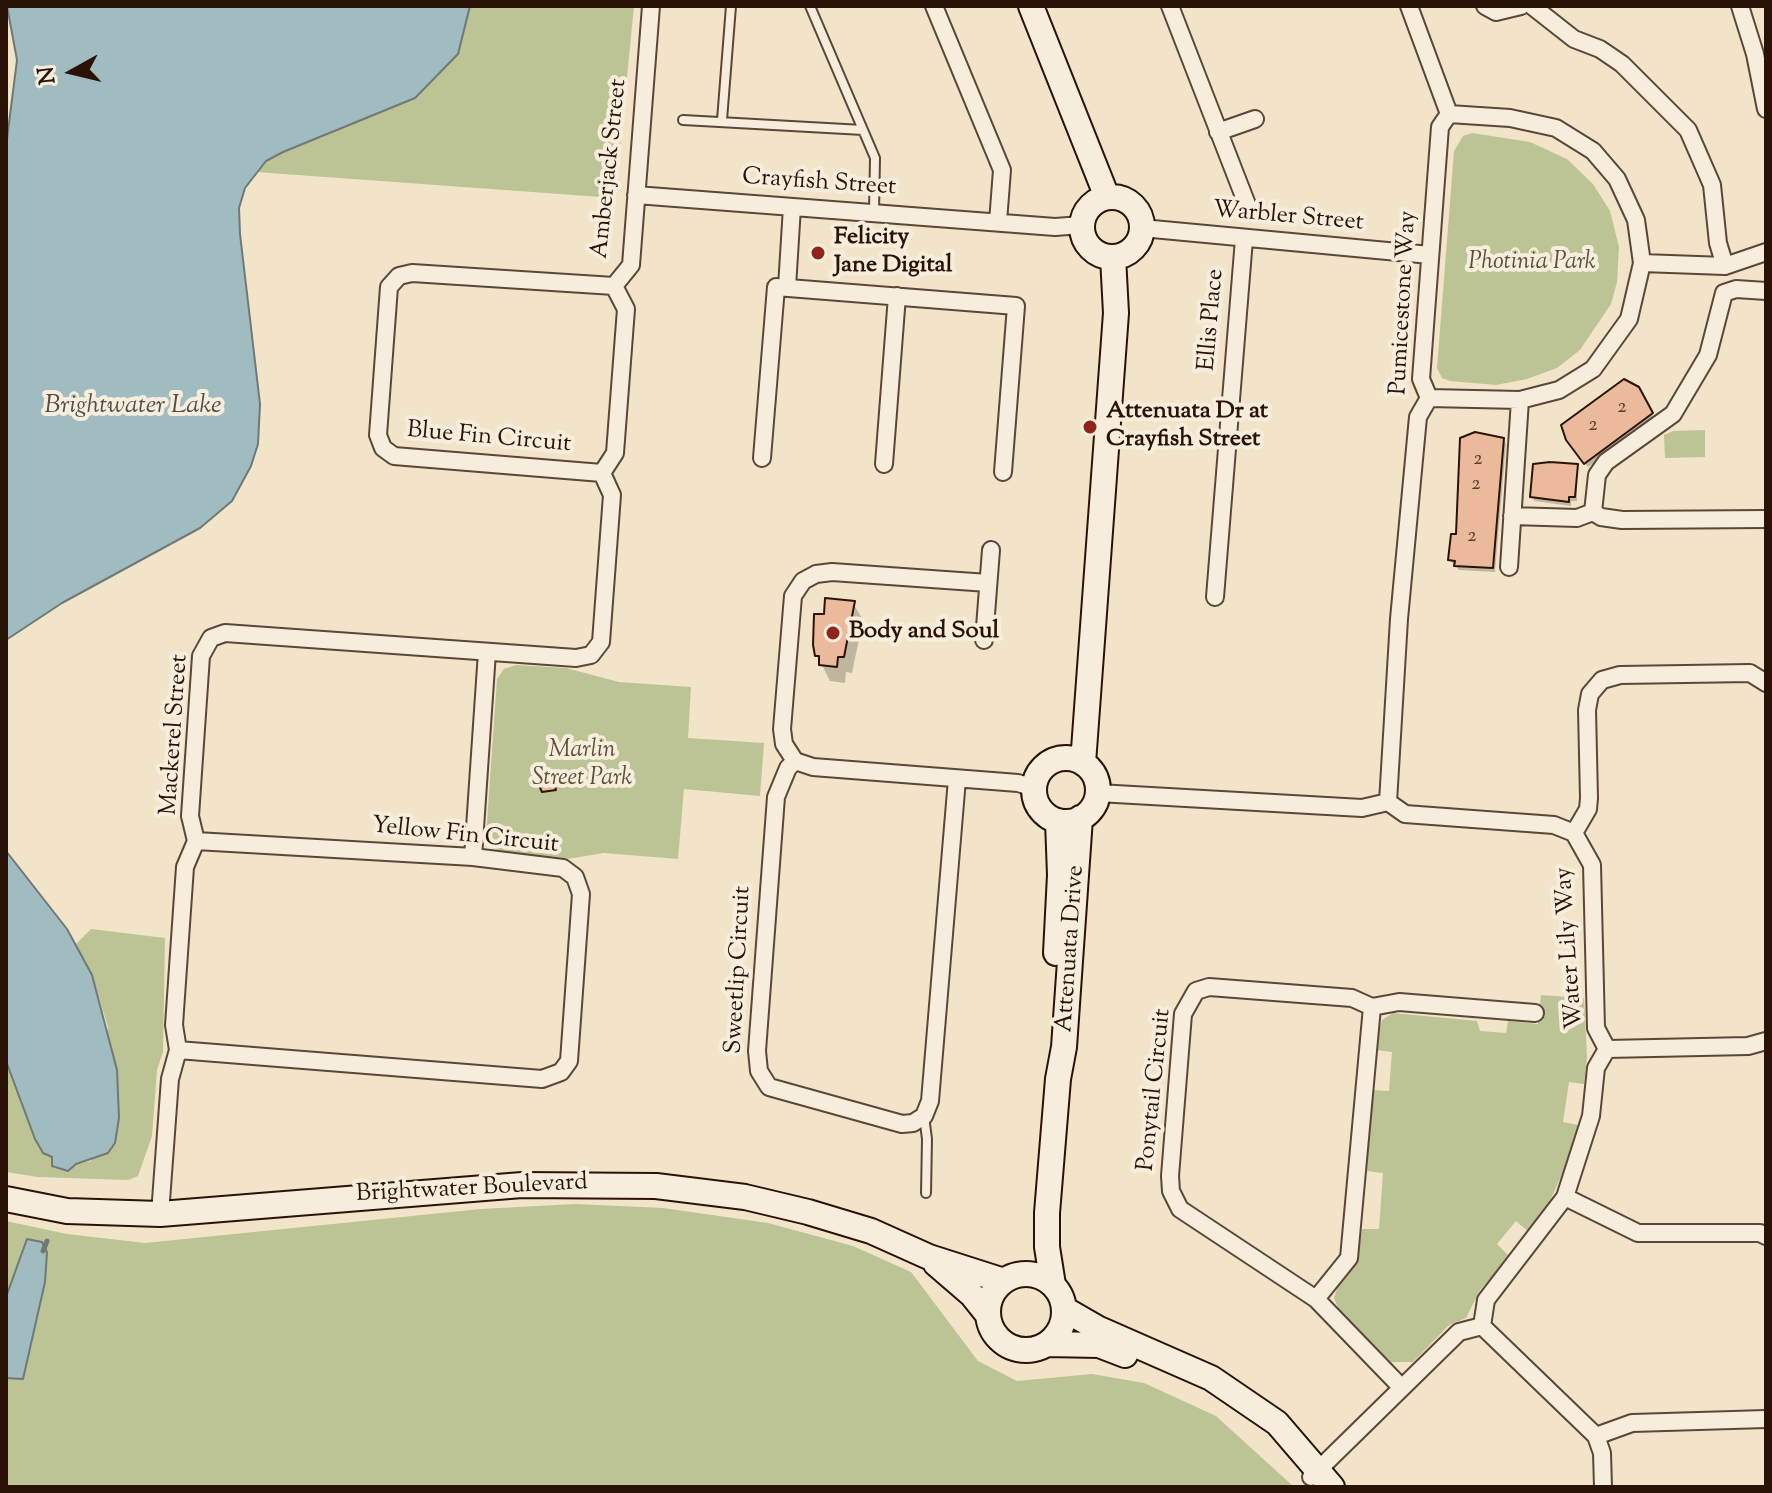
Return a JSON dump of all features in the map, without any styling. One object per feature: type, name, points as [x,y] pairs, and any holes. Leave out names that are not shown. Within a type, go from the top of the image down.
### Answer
[{"type":"street","name":"Amberjack Street","points":[[602,473],[615,453],[626,309],[614,286],[631,265],[651,6]]},
{"type":"street","points":[[934,6],[1002,170],[998,222]]},
{"type":"street","points":[[1031,6],[1107,197]]},
{"type":"street","points":[[1170,6],[1248,207]]},
{"type":"street","points":[[1409,6],[1449,114],[1510,118],[1556,128],[1593,151],[1617,179],[1636,220],[1642,263],[1629,319],[1593,369],[1559,390],[1520,400],[1429,398]]},
{"type":"street","points":[[1485,6],[1496,12],[1521,6]]},
{"type":"street","points":[[1532,6],[1574,39],[1600,49],[1622,64],[1688,130],[1712,185],[1718,243],[1725,266]]},
{"type":"street","points":[[1740,6],[1755,54],[1766,109]]},
{"type":"street","name":"Pumicestone Way","points":[[1388,802],[1418,417],[1429,398],[1421,379],[1440,127],[1449,114]]},
{"type":"street","points":[[1218,132],[1255,119]]},
{"type":"street","name":"Crayfish Street","points":[[636,195],[998,222],[1082,225]]},
{"type":"street","points":[[1107,197],[1130,202],[1137,209],[1142,228],[1136,245],[1113,257],[1094,251],[1083,235],[1082,225],[1088,208],[1107,197]]},
{"type":"street","points":[[787,287],[792,207]]},
{"type":"street","name":"Warbler Street","points":[[1142,228],[1430,255]]},
{"type":"street","name":"Ellis Place","points":[[1215,597],[1244,239]]},
{"type":"street","points":[[1642,263],[1725,266],[1766,252]]},
{"type":"street","points":[[1074,760],[1090,646],[1116,313],[1113,257]]},
{"type":"street","name":"Blue Fin Circuit","points":[[602,473],[394,456],[383,448],[378,435],[389,287],[399,276],[412,273],[614,286]]},
{"type":"street","points":[[762,458],[776,287],[787,287],[1016,306],[1003,472]]},
{"type":"street","points":[[1593,512],[1597,475],[1606,462],[1673,414],[1708,355],[1724,293],[1736,289],[1766,291]]},
{"type":"street","points":[[884,464],[897,296]]},
{"type":"street","points":[[1509,567],[1520,400]]},
{"type":"street","name":"Mackerel Street","points":[[160,1214],[170,1079],[178,1050],[174,1025],[185,867],[196,841],[190,816],[201,656],[211,638],[225,633],[576,658],[591,655],[601,642],[612,495],[602,473]]},
{"type":"street","points":[[1512,516],[1577,518],[1593,512]]},
{"type":"street","points":[[1593,512],[1601,517],[1626,520],[1766,519]]},
{"type":"street","points":[[984,640],[991,550]]},
{"type":"street","points":[[988,583],[832,572],[816,574],[803,581],[793,596],[782,729],[784,744],[795,761],[813,767],[1035,788]]},
{"type":"street","points":[[473,857],[487,652]]},
{"type":"street","points":[[1574,833],[1588,809],[1587,710],[1590,694],[1602,680],[1620,675],[1750,673],[1766,683]]},
{"type":"street","points":[[1074,760],[1092,770],[1098,793],[1095,803],[1069,820],[1041,808],[1035,788],[1044,767],[1074,760]]},
{"type":"street","name":"Sweetlip Circuit","points":[[795,761],[780,782],[776,797],[757,1051],[759,1071],[769,1087],[783,1093],[902,1124],[913,1123],[924,1116]]},
{"type":"street","points":[[924,1116],[930,1101],[957,779]]},
{"type":"street","name":"Water Lily Way","points":[[1098,793],[1362,808],[1388,802],[1405,814],[1554,825],[1574,833],[1592,865],[1596,1028],[1607,1049],[1596,1068],[1591,1116],[1576,1171],[1565,1197],[1486,1300],[1482,1326]]},
{"type":"street","name":"Attenuata Drive","points":[[1053,1285],[1047,1247],[1047,1213],[1058,1079],[1064,1047],[1069,820]]},
{"type":"street","name":"Yellow Fin Circuit","points":[[178,1050],[542,1079],[561,1072],[569,1061],[581,894],[575,877],[563,868],[473,857],[196,841]]},
{"type":"street","name":"Ponytail Circuit","points":[[1402,1388],[1316,1299],[1180,1209],[1171,1191],[1183,1014],[1196,991],[1209,987],[1352,998],[1372,1007],[1399,1002],[1535,1013]]},
{"type":"street","points":[[1316,1299],[1349,1258],[1372,1007]]},
{"type":"street","points":[[1607,1049],[1748,1046],[1766,1041]]},
{"type":"street","name":"Brightwater Boulevard","points":[[6,1199],[67,1211],[160,1214],[522,1185],[656,1186],[745,1197],[808,1212],[871,1231],[929,1257],[1012,1277]]},
{"type":"street","points":[[1565,1197],[1638,1233],[1760,1233],[1766,1236]]},
{"type":"street","name":"Attenuata Drive","points":[[1012,1277],[1047,1213]]},
{"type":"street","name":"Brightwater Boulevard","points":[[929,1257],[972,1295],[988,1315]]},
{"type":"street","points":[[1047,1344],[1061,1326],[1064,1309],[1053,1285],[1042,1278],[1012,1277],[991,1295],[988,1315],[991,1327],[1006,1345],[1029,1350],[1047,1344],[1099,1345],[1224,1403],[1319,1480]]},
{"type":"street","points":[[1064,1309],[1097,1328],[1211,1378],[1277,1423],[1319,1480]]},
{"type":"street","points":[[1319,1480],[1402,1388],[1459,1332],[1482,1326],[1596,1436],[1602,1453],[1603,1487]]},
{"type":"street","points":[[1596,1436],[1632,1423],[1766,1419]]},
{"type":"lane","points":[[722,120],[731,6]]},
{"type":"lane","points":[[810,6],[875,158],[874,212]]},
{"type":"lane","points":[[683,120],[863,130]]},
{"type":"lane","points":[[924,1116],[927,1139],[926,1193]]},
{"type":"green space","points":[[470,6],[634,6],[615,198],[256,172],[266,161],[314,136],[415,97],[458,54]]},
{"type":"green space","name":"Photinia Park","points":[[1472,133],[1530,142],[1567,159],[1593,184],[1610,211],[1619,247],[1617,282],[1611,304],[1580,350],[1557,368],[1527,379],[1496,385],[1450,381],[1442,378],[1437,368],[1454,151],[1463,136]]},
{"type":"green space","points":[[1705,430],[1705,457],[1665,458],[1664,435],[1673,431]]},
{"type":"green space","name":"Marlin Street Park","points":[[516,665],[566,668],[619,682],[691,687],[688,738],[764,743],[760,796],[684,789],[678,859],[604,853],[567,859],[503,853],[492,848],[486,836],[497,679],[504,669]]},
{"type":"green space","points":[[91,929],[165,938],[163,1052],[157,1070],[152,1136],[138,1176],[128,1180],[38,1177],[6,1172],[6,1061],[35,1139],[76,1164],[91,1161],[108,1027],[92,975],[75,945]]},
{"type":"green space","points":[[1541,995],[1584,998],[1587,1057],[1584,1084],[1569,1082],[1563,1122],[1578,1125],[1566,1166],[1541,1220],[1530,1233],[1516,1221],[1497,1244],[1510,1257],[1480,1290],[1466,1318],[1449,1325],[1413,1362],[1391,1362],[1343,1319],[1334,1298],[1338,1286],[1358,1259],[1362,1229],[1379,1229],[1383,1173],[1367,1171],[1372,1090],[1389,1091],[1392,1052],[1375,1050],[1382,1020],[1393,1013],[1477,1021],[1480,1031],[1506,1033],[1508,1021],[1538,1024]]},
{"type":"green space","points":[[575,1204],[663,1208],[768,1223],[853,1246],[911,1272],[978,1361],[1017,1381],[1092,1374],[1144,1383],[1216,1416],[1294,1487],[6,1487],[6,1221],[67,1234],[145,1243],[481,1209]]},
{"type":"water","name":"Brightwater Lake","points":[[7,6],[470,6],[458,54],[415,98],[266,161],[245,188],[239,208],[240,234],[260,404],[258,444],[251,466],[232,501],[200,528],[62,603],[6,640],[6,147],[17,60]]},
{"type":"water","points":[[6,851],[67,929],[92,975],[117,1070],[119,1118],[115,1143],[108,1153],[76,1164],[68,1171],[52,1166],[52,1157],[43,1153],[35,1139],[6,1061]]},
{"type":"water","points":[[27,1239],[42,1242],[47,1252],[45,1282],[23,1379],[6,1378],[6,1297]]},
{"type":"building","points":[[1624,379],[1639,387],[1653,413],[1584,464],[1566,440],[1561,425]]},
{"type":"building","points":[[1475,432],[1504,438],[1493,568],[1454,566],[1455,561],[1448,560],[1451,534],[1456,534],[1460,438]]},
{"type":"building","points":[[1533,464],[1578,464],[1575,497],[1569,497],[1569,502],[1530,497]]},
{"type":"building","name":"Body and Soul","points":[[825,598],[855,601],[844,657],[838,657],[837,667],[819,665],[819,656],[815,656],[813,645],[814,614],[824,614]]},
{"type":"building","points":[[552,776],[556,790],[542,792],[536,779]]},
{"type":"waterway","points":[[43,1251],[47,1241]]},
{"type":"place","name":"Felicity Jane Digital","points":[[818,253]]},
{"type":"place","name":"Attenuata Dr at Crayfish Street","points":[[1090,427]]},
{"type":"place","name":"Body and Soul","points":[[833,633]]}]
